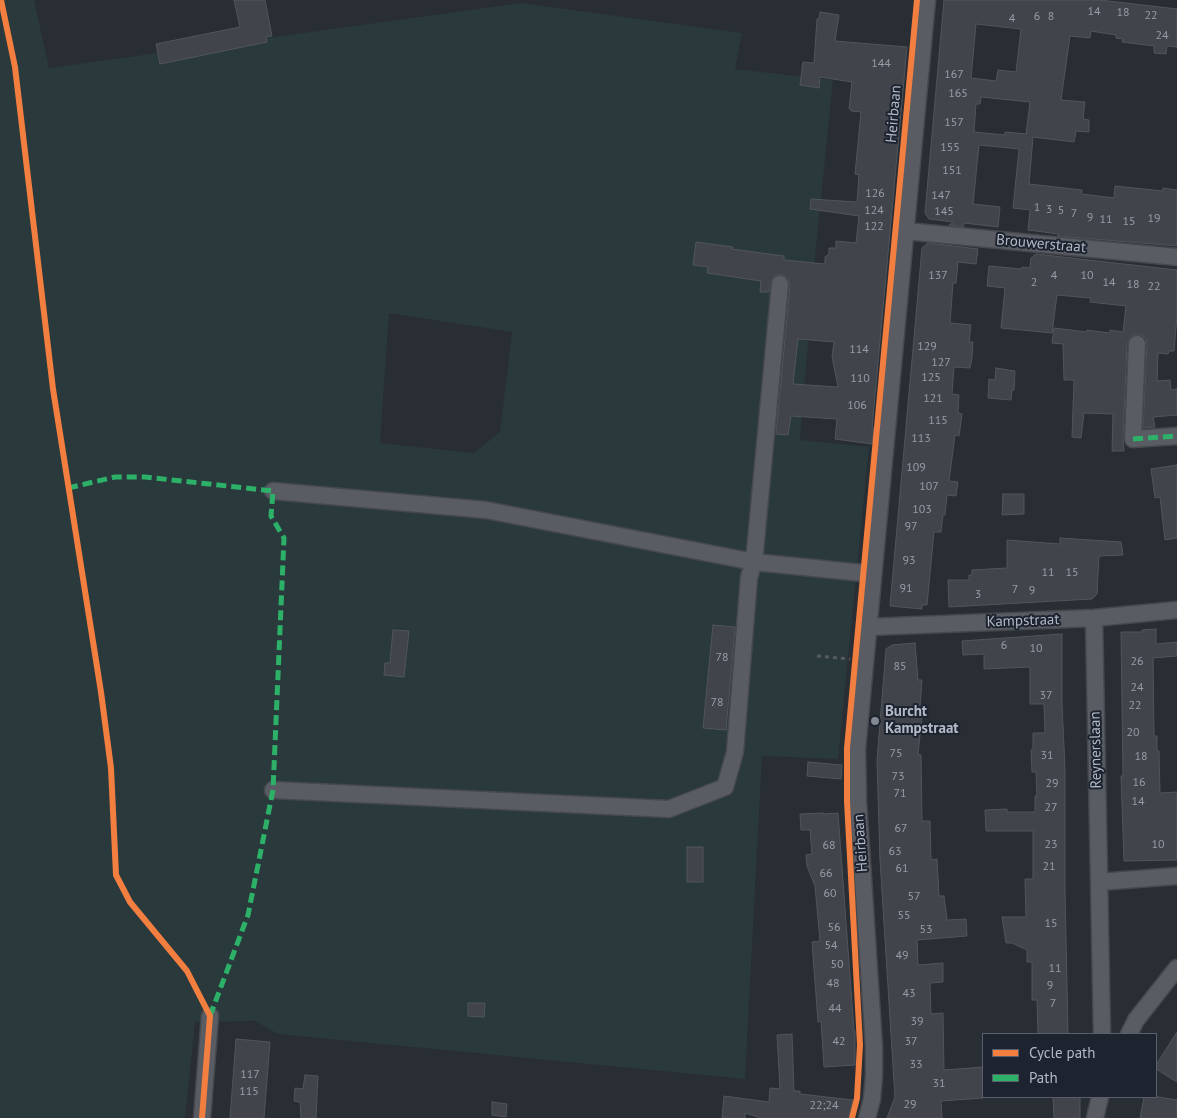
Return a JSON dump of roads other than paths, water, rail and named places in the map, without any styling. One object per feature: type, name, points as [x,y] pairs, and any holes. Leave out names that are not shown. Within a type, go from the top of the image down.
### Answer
[{"type":"street","name":"Heirbaan","points":[[867,1118],[874,1084],[874,1047],[856,766],[927,0]]},
{"type":"street","name":"Brouwerstraat","points":[[905,232],[1177,257]]},
{"type":"street","points":[[273,790],[669,809],[725,787],[735,752],[749,577],[754,562],[780,284]]},
{"type":"street","points":[[1136,344],[1133,439],[1177,436]]},
{"type":"street","points":[[273,491],[486,510],[754,562],[873,574]]},
{"type":"street","name":"Kampstraat","points":[[868,627],[1094,618],[1177,610]]},
{"type":"street","name":"Reynerslaan","points":[[1094,618],[1102,1033]]},
{"type":"street","points":[[1099,882],[1177,876]]},
{"type":"street","points":[[1130,1033],[1136,1020],[1177,968]]},
{"type":"street","points":[[202,1118],[210,1016]]},
{"type":"street","points":[[1095,1118],[1100,1098]]},
{"type":"place","name":"Burcht Kampstraat","points":[[875,721]]}]
